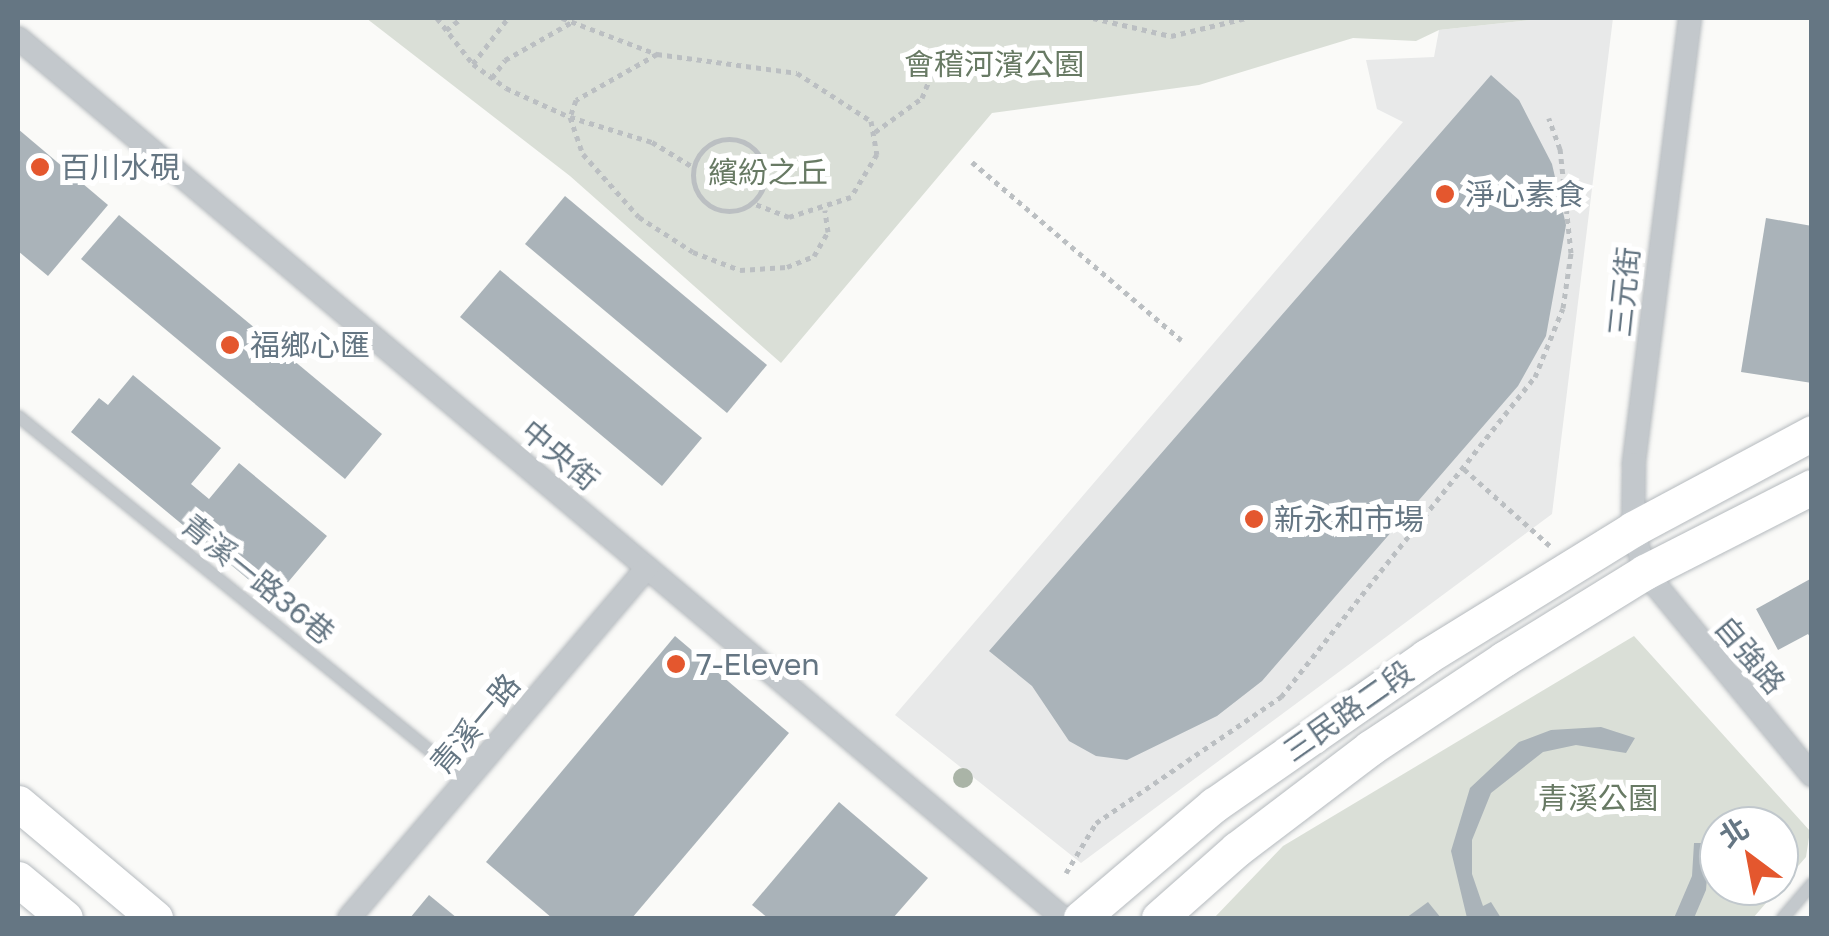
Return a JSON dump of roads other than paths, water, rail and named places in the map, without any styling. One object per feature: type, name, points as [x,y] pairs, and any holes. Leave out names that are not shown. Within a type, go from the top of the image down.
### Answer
[{"type":"main road","name":"三民路二段","points":[[1081,918],[1247,782],[1426,656],[1633,529],[1812,434]]},
{"type":"main road","name":"三民路二段","points":[[1159,918],[1237,849],[1370,748],[1645,572],[1812,488]]},
{"type":"main road","points":[[18,803],[155,918]]},
{"type":"main road","points":[[18,879],[64,918]]},
{"type":"street","name":"三元街","points":[[1645,572],[1633,529],[1661,228],[1690,18]]},
{"type":"street","name":"中央街","points":[[18,38],[1063,918]]},
{"type":"street","name":"青溪一路","points":[[349,918],[647,568]]},
{"type":"street","name":"自強路","points":[[1645,572],[1812,775]]},
{"type":"lane","name":"青溪一路36巷","points":[[18,416],[466,780]]},
{"type":"lane","points":[[1782,918],[1812,884]]},
{"type":"place","name":"百川水硯","points":[[40,167]]},
{"type":"place","name":"淨心素食","points":[[1445,194]]},
{"type":"place","name":"福鄉心匯","points":[[230,345]]},
{"type":"place","name":"新永和市場","points":[[1254,519]]},
{"type":"place","name":"7-Eleven","points":[[676,664]]},
{"type":"park label","name":"會稽河濱公園","points":[[994,64]]},
{"type":"park label","name":"繽紛之丘","points":[[768,172]]},
{"type":"park label","name":"青溪公園","points":[[1598,798]]}]
